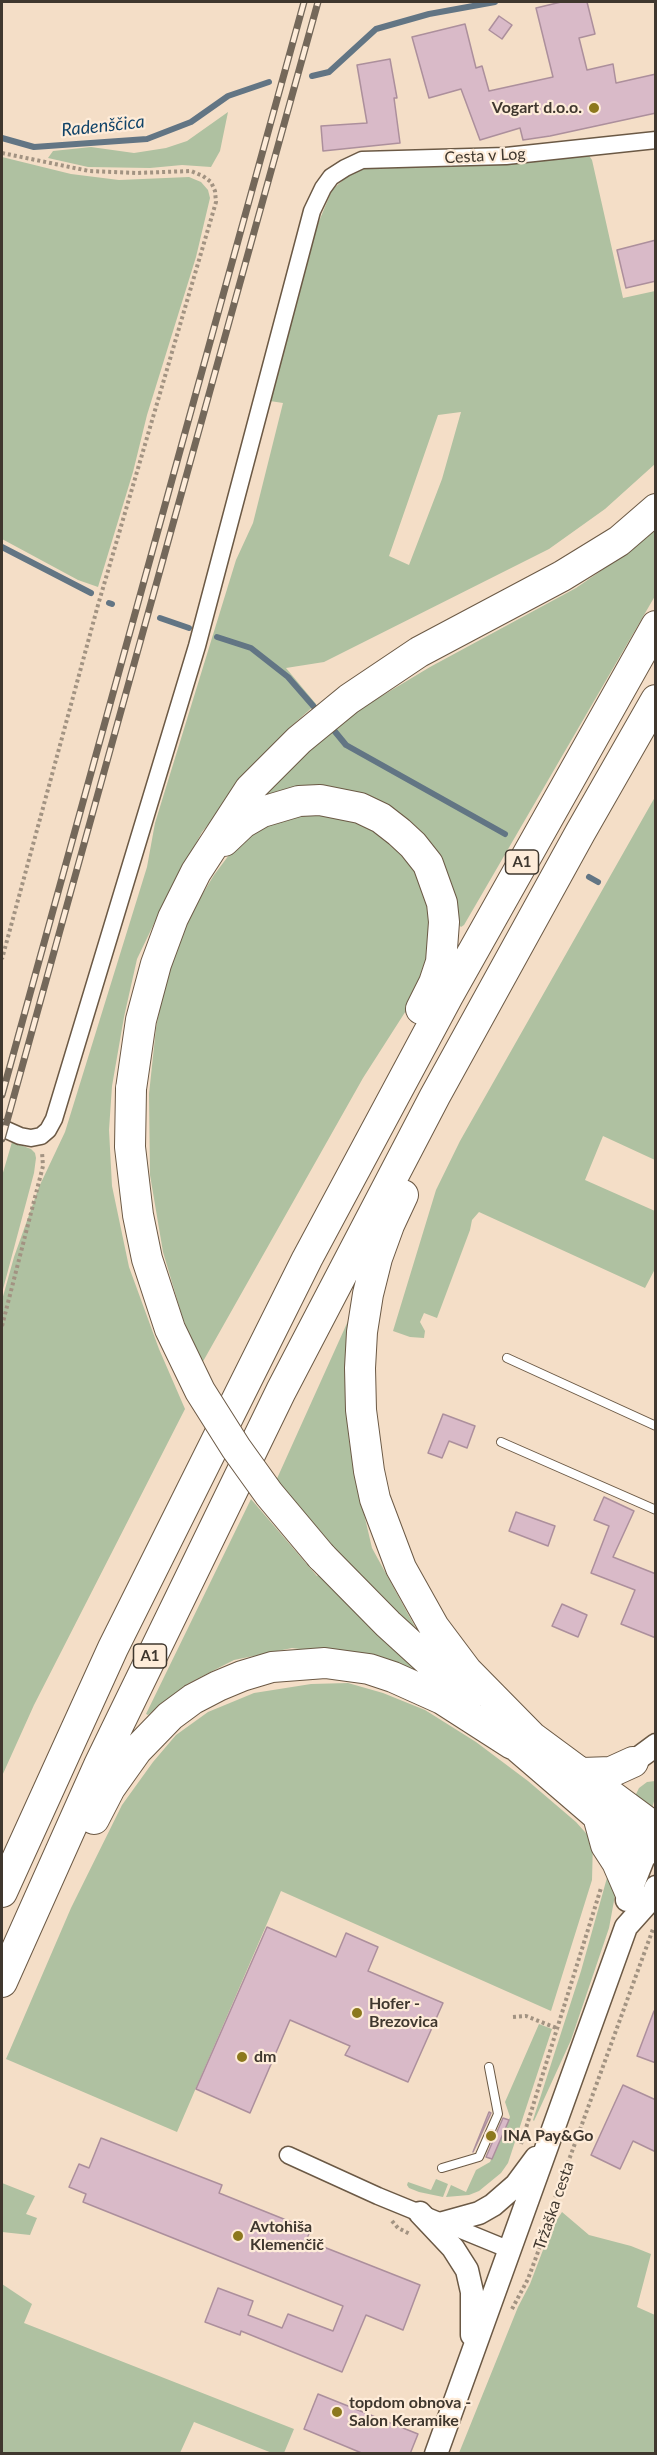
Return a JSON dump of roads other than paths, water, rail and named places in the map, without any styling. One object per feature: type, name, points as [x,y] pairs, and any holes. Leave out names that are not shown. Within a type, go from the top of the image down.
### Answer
[{"type":"highway","points":[[653,1839],[598,1816],[522,1740],[465,1694],[388,1624],[321,1556],[282,1510],[236,1448],[200,1391],[170,1329],[147,1259],[138,1215],[130,1147],[131,1089],[141,1020],[156,964],[174,918],[196,872],[249,789],[326,716],[419,652],[562,576],[609,547],[656,509]]},
{"type":"highway","name":"A1","points":[[2,1892],[113,1648],[307,1259],[545,820],[656,626]]},
{"type":"highway","name":"A1","points":[[2,1982],[99,1764],[212,1528],[348,1260],[435,1096],[656,700]]},
{"type":"highway","points":[[196,872],[222,842],[243,823],[272,809],[299,801],[320,800],[360,808],[381,818],[413,845],[428,864],[436,882],[442,903],[444,944],[434,983],[398,1053],[392,1100]]},
{"type":"highway","points":[[435,1096],[432,1136],[389,1225],[368,1294],[360,1368],[366,1451],[375,1498],[390,1543],[419,1602],[440,1635],[522,1740]]},
{"type":"highway","points":[[27,1924],[61,1888],[110,1788],[151,1733],[193,1700],[242,1676],[272,1667],[326,1663],[369,1669],[420,1688],[582,1773],[653,1839]]},
{"type":"highway","points":[[582,1773],[611,1772],[644,1754]]},
{"type":"highway","points":[[598,1816],[606,1845],[617,1862],[643,1890]]},
{"type":"main road","name":"Tržaška cesta","points":[[436,2454],[626,1927],[621,1914],[643,1890],[653,1839]]},
{"type":"main road","points":[[443,2223],[479,2213],[504,2197],[516,2185],[552,2135]]},
{"type":"main road","points":[[420,2213],[453,2248],[467,2270],[472,2292],[472,2354]]},
{"type":"street","name":"Cesta v Log","points":[[2,1128],[20,1136],[32,1138],[41,1136],[48,1130],[54,1119],[190,669],[312,211],[322,188],[331,177],[362,160],[506,156],[656,140]]},
{"type":"street","points":[[288,2155],[510,2250]]},
{"type":"lane","points":[[507,1358],[656,1426]]},
{"type":"lane","points":[[501,1442],[656,1510]]},
{"type":"lane","points":[[442,2168],[479,2157],[498,2114],[489,2067]]},
{"type":"waterway","name":"Radenščica","points":[[312,76],[329,72],[376,29],[429,14],[495,2]]},
{"type":"waterway","name":"Radenščica","points":[[2,138],[34,147],[147,139],[191,122],[228,96],[269,82]]},
{"type":"waterway","points":[[2,547],[91,593]]},
{"type":"waterway","points":[[160,618],[189,628]]},
{"type":"waterway","points":[[217,637],[251,648],[288,677],[315,708]]},
{"type":"waterway","points":[[332,728],[346,745],[505,834]]},
{"type":"waterway","points":[[589,877],[598,882]]},
{"type":"railway","points":[[2,1095],[304,2]]},
{"type":"railway","points":[[2,1139],[318,2]]},
{"type":"place","name":"Vogart d.o.o.","points":[[594,108]]},
{"type":"place","name":"Hofer - Brezovica","points":[[357,2013]]},
{"type":"place","name":"dm","points":[[242,2057]]},
{"type":"place","name":"INA Pay&Go","points":[[491,2136]]},
{"type":"place","name":"Avtohiša Klemenčič","points":[[238,2236]]},
{"type":"place","name":"topdom obnova - Salon Keramike","points":[[337,2412]]}]
